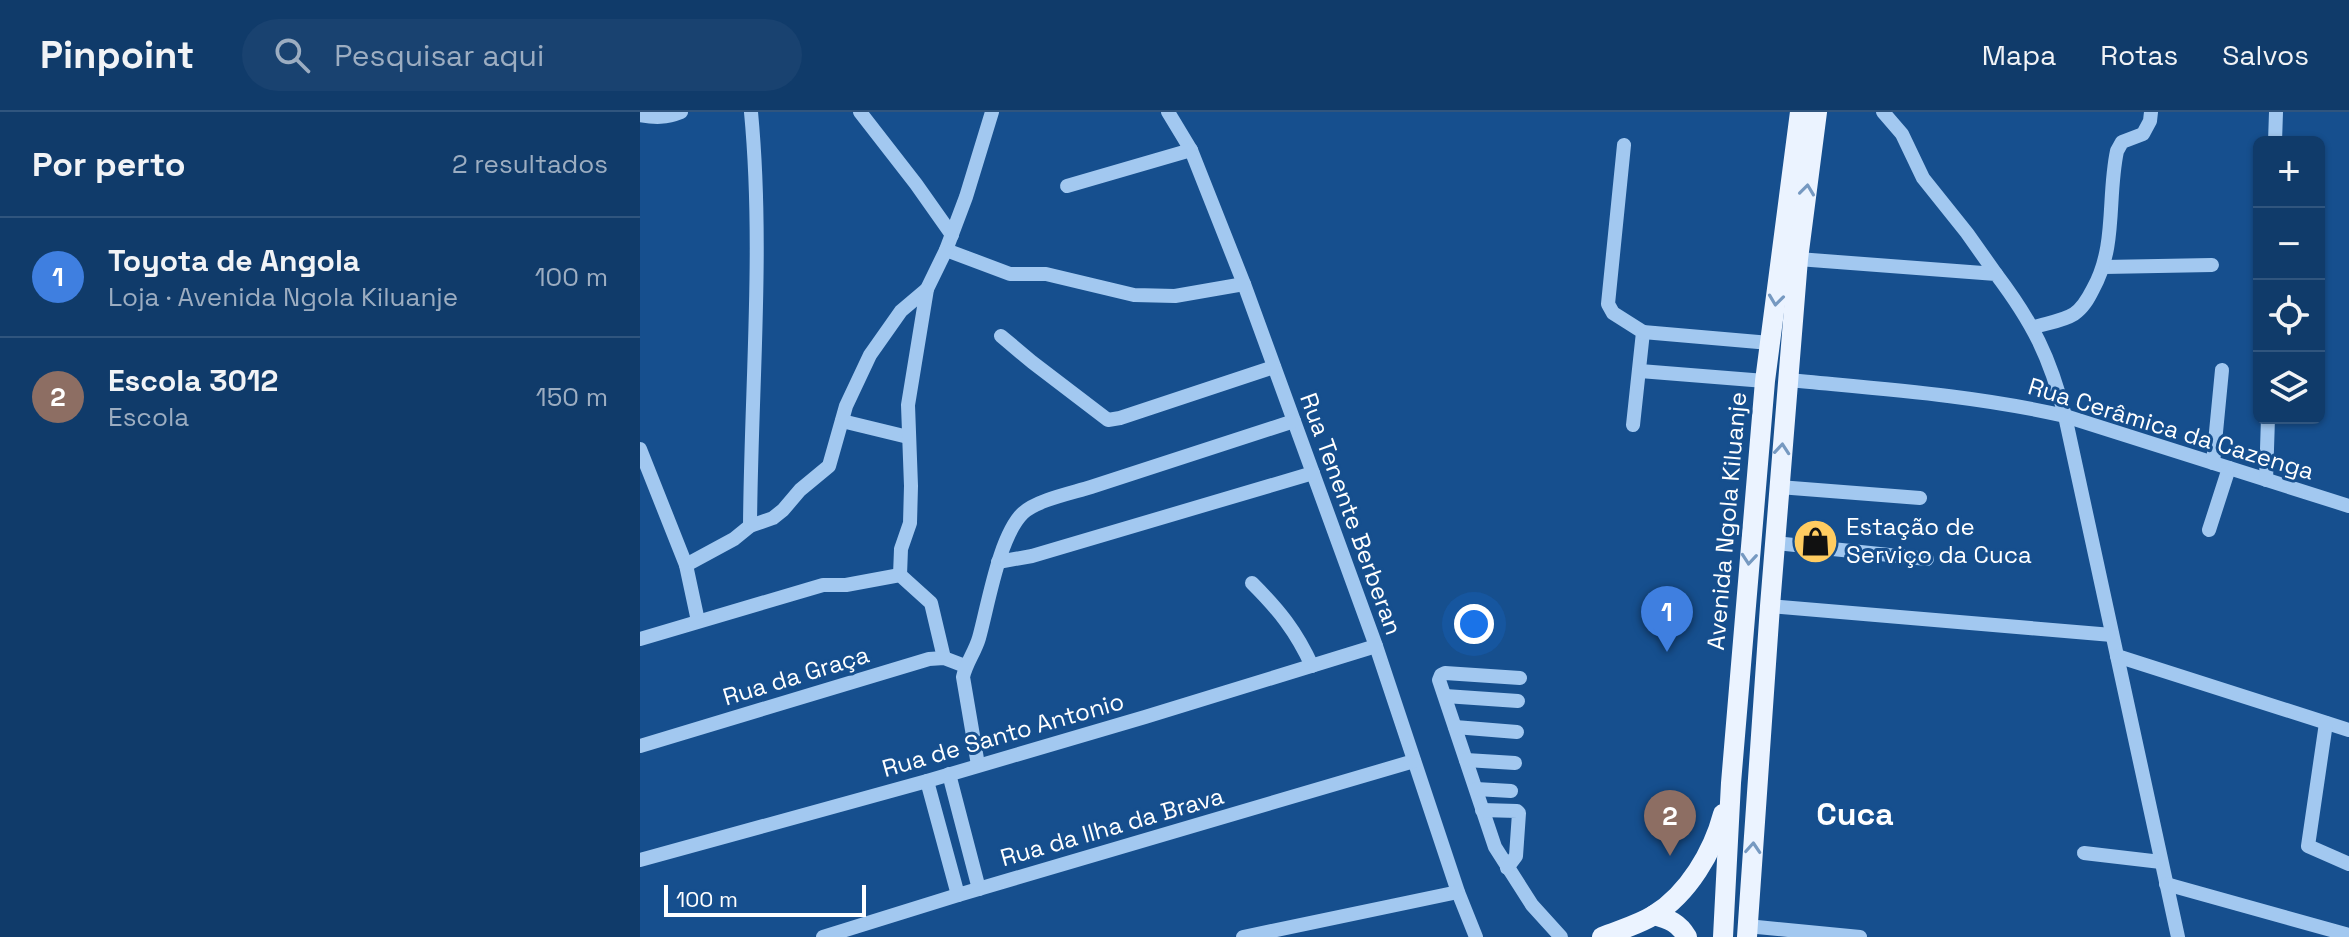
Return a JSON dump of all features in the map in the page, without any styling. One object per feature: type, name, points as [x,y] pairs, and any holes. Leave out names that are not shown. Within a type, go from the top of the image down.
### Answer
[{"type":"main road","name":"Avenida Ngola Kiluanje","points":[[1723,937],[1731,783],[1765,381],[1800,112]]},
{"type":"main road","name":"Avenida Ngola Kiluanje","points":[[1747,931],[1798,259],[1817,112]]},
{"type":"main road","points":[[1602,937],[1654,915],[1681,891],[1704,860],[1719,830],[1731,783]]},
{"type":"main road","points":[[1654,915],[1675,923],[1687,937]]},
{"type":"street","points":[[640,115],[669,117],[681,112]]},
{"type":"street","points":[[750,526],[756,318],[751,112]]},
{"type":"street","points":[[860,112],[952,235]]},
{"type":"street","points":[[900,575],[901,549],[910,523],[910,391],[927,289],[952,235],[992,112]]},
{"type":"street","name":"Rua Tenente Berberan","points":[[1168,112],[1191,150],[1244,284],[1376,646],[1476,937]]},
{"type":"street","points":[[1883,112],[1902,134],[1923,178],[1967,233],[2034,327],[2049,362],[2065,416],[2178,937]]},
{"type":"street","points":[[2034,327],[2071,316],[2082,308],[2104,267],[2117,151],[2122,142],[2143,134],[2151,112]]},
{"type":"street","points":[[2275,136],[2276,112]]},
{"type":"street","points":[[1624,145],[1608,304],[1613,313],[1643,332],[1770,343]]},
{"type":"street","points":[[1067,186],[1191,150]]},
{"type":"street","points":[[946,250],[1010,274],[1046,274],[1134,295],[1175,296],[1244,284]]},
{"type":"street","points":[[1798,259],[1996,274]]},
{"type":"street","points":[[2104,267],[2212,265]]},
{"type":"street","points":[[686,565],[734,539],[750,526],[773,518],[829,466],[856,383],[875,348],[901,311],[927,289]]},
{"type":"street","points":[[1633,425],[1643,332]]},
{"type":"street","points":[[1001,336],[1108,420],[1274,367]]},
{"type":"street","points":[[2213,463],[2222,370]]},
{"type":"street","points":[[1640,371],[1765,381]]},
{"type":"street","name":"Rua Cerâmica da Cazenga","points":[[1788,380],[1984,400],[2065,416],[2349,506]]},
{"type":"street","points":[[842,421],[908,437]]},
{"type":"street","points":[[978,765],[963,677],[978,639],[998,562],[1015,523],[1024,511],[1294,421]]},
{"type":"street","points":[[2266,480],[2268,424]]},
{"type":"street","points":[[640,449],[686,565],[698,621]]},
{"type":"street","points":[[2209,530],[2229,468]]},
{"type":"street","points":[[998,562],[1041,554],[1313,473]]},
{"type":"street","points":[[1779,487],[1920,498]]},
{"type":"street","points":[[1775,543],[1927,559]]},
{"type":"street","points":[[640,639],[823,585],[846,585],[900,575]]},
{"type":"street","points":[[900,575],[931,603],[944,658],[965,666]]},
{"type":"street","points":[[1252,583],[1291,626],[1312,666]]},
{"type":"street","points":[[1770,606],[2112,635]]},
{"type":"street","name":"Rua de Santo Antonio","points":[[640,860],[927,781],[1376,646]]},
{"type":"street","points":[[2117,656],[2349,730]]},
{"type":"street","name":"Rua da Graça","points":[[640,746],[929,659],[944,658]]},
{"type":"street","points":[[1520,678],[1445,673],[1439,680],[1495,847],[1532,905],[1561,937]]},
{"type":"street","points":[[1445,696],[1518,701]]},
{"type":"street","points":[[2326,723],[2308,846],[2349,864]]},
{"type":"street","points":[[1455,727],[1517,732]]},
{"type":"street","points":[[1466,760],[1515,763]]},
{"type":"street","name":"Rua da Ilha da Brava","points":[[823,937],[1414,761]]},
{"type":"street","points":[[949,774],[979,889]]},
{"type":"street","points":[[927,781],[958,895]]},
{"type":"street","points":[[1476,789],[1511,791]]},
{"type":"street","points":[[1482,810],[1519,813],[1516,856],[1507,868]]},
{"type":"street","points":[[2084,853],[2161,862]]},
{"type":"street","points":[[2166,884],[2349,935]]},
{"type":"street","points":[[1243,937],[1458,892]]},
{"type":"street","points":[[1747,931],[1860,937]]},
{"type":"place","name":"Estação de Serviço da Cuca","points":[[1815,541]]},
{"type":"place","name":"Toyota de Angola","points":[[1667,652]]},
{"type":"place","name":"Escola 3012","points":[[1670,856]]},
{"type":"district","name":"Cuca","points":[[1855,814]]}]
